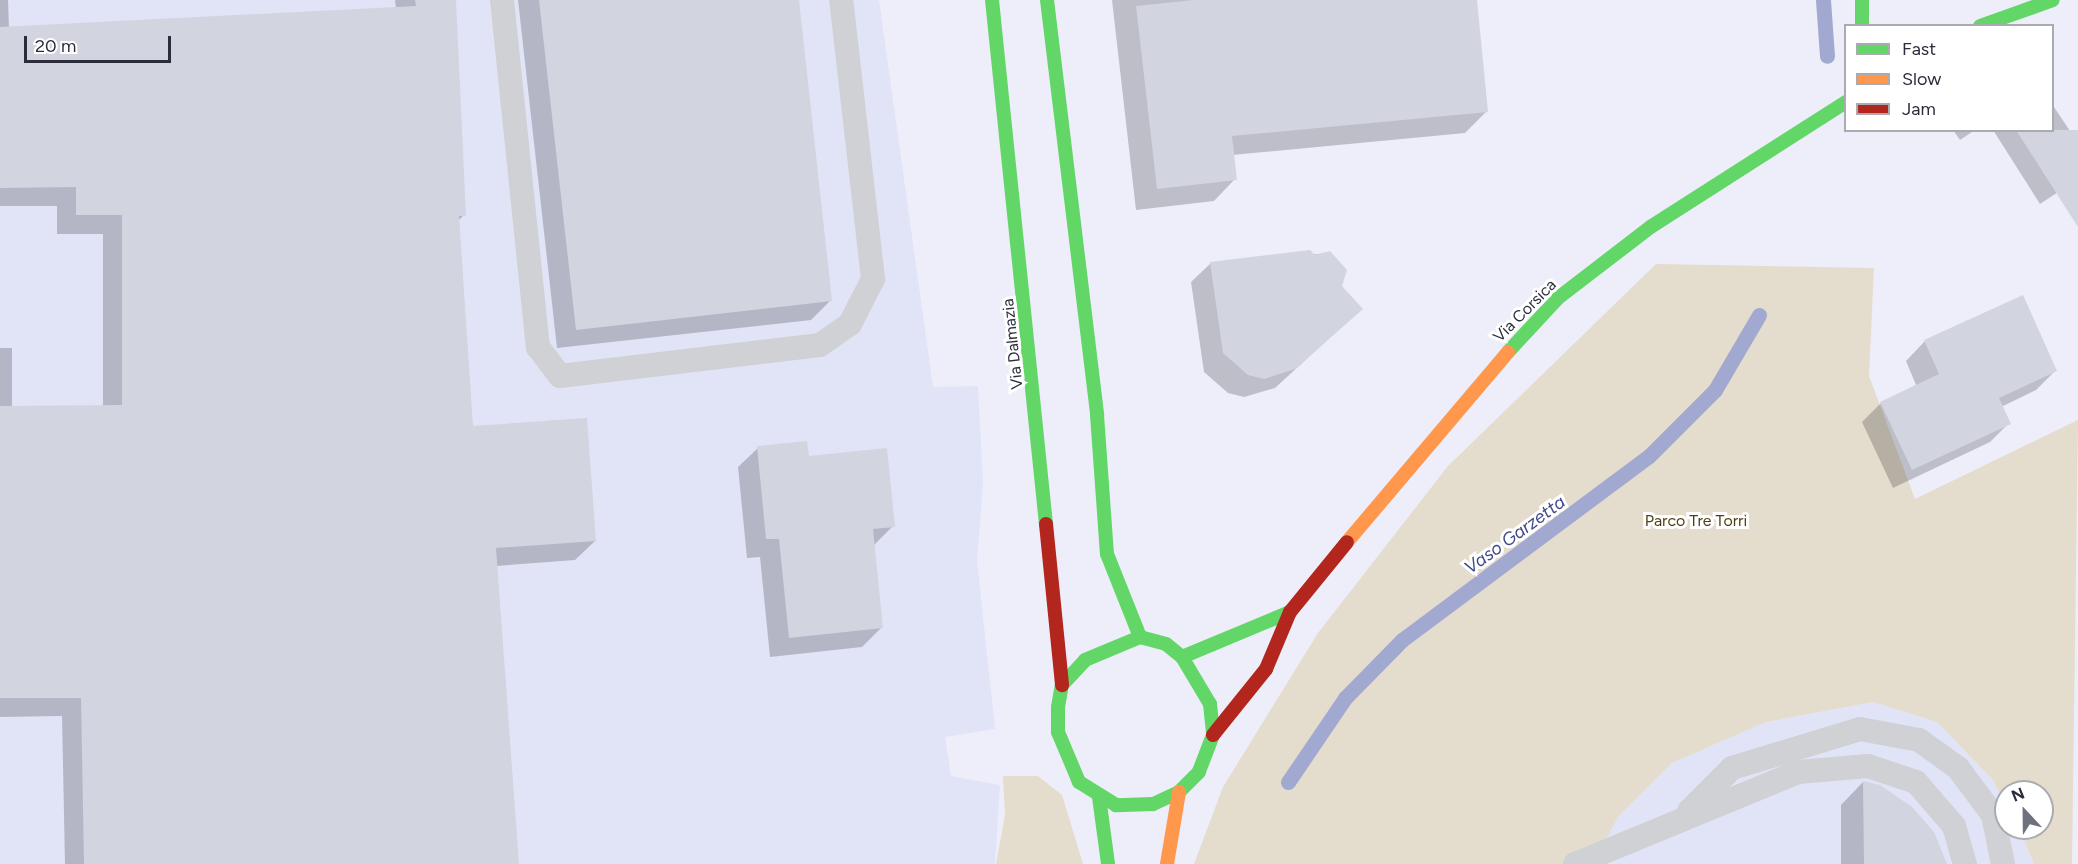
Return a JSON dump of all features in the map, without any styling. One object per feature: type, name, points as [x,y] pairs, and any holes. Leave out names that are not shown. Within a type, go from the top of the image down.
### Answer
[{"type":"main road","name":"Via Dalmazia","points":[[992,0],[1062,685]]},
{"type":"main road","points":[[1047,0],[1097,415],[1107,554],[1140,638],[1085,660],[1062,685]]},
{"type":"main road","points":[[1862,24],[1863,0]]},
{"type":"main road","points":[[1986,24],[2053,0]]},
{"type":"main road","name":"Via Corsica","points":[[1062,685],[1058,732],[1064,753],[1079,782],[1099,797],[1138,807],[1179,792],[1199,772],[1213,735],[1266,669],[1290,612],[1455,409],[1558,298],[1652,226],[1844,103]]},
{"type":"main road","name":"Via Corsica","points":[[1182,657],[1290,612]]},
{"type":"main road","name":"Via Corsica","points":[[1140,638],[1166,644],[1182,657],[1208,697],[1213,735]]},
{"type":"main road","points":[[1167,864],[1179,792]]},
{"type":"main road","points":[[1099,797],[1108,864]]},
{"type":"lane","points":[[502,0],[538,347],[560,376],[820,345],[850,324],[873,279],[841,0]]},
{"type":"lane","points":[[1682,817],[1732,768],[1860,729],[1919,740],[1958,768],[1993,815],[2003,864]]},
{"type":"lane","points":[[1575,864],[1682,817],[1798,772],[1868,766],[1916,782],[1954,826],[1965,864]]},
{"type":"shaded area","points":[[0,0],[879,0],[933,387],[978,386],[983,483],[977,561],[995,729],[945,737],[951,776],[1000,785],[995,864],[0,864]]},
{"type":"shaded area","points":[[1873,702],[1937,722],[1994,783],[1994,840],[2024,840],[2034,864],[1593,864],[1618,817],[1672,763],[1766,722]]},
{"type":"green space","name":"Parco Tre Torri","points":[[1656,264],[1874,268],[1869,376],[1915,499],[2078,420],[2072,864],[2034,864],[2024,840],[2054,840],[2054,780],[1994,780],[1994,783],[1937,722],[1873,702],[1766,722],[1672,763],[1618,817],[1593,864],[1194,864],[1223,787],[1318,633],[1448,466]]},
{"type":"green space","points":[[1003,776],[1038,776],[1062,795],[1083,864],[996,864],[1005,815]]},
{"type":"building","points":[[415,0],[456,0],[466,216],[459,216],[473,426],[587,418],[596,541],[496,548],[519,864],[84,864],[81,698],[0,698],[0,406],[122,405],[122,215],[76,215],[76,187],[0,188],[0,27],[416,6]]},
{"type":"building","points":[[539,0],[799,0],[832,301],[576,330]]},
{"type":"building","points":[[1193,0],[1477,0],[1488,112],[1232,136],[1237,180],[1157,189],[1136,6]]},
{"type":"building","points":[[2078,130],[2078,227],[2017,132]]},
{"type":"building","points":[[1310,250],[1315,255],[1330,251],[1347,270],[1342,286],[1363,309],[1295,369],[1264,379],[1248,375],[1223,353],[1210,262]]},
{"type":"building","points":[[2023,295],[2057,371],[1999,398],[2011,424],[1912,470],[1880,402],[1939,374],[1924,340]]},
{"type":"building","points":[[807,441],[809,456],[887,448],[895,527],[873,529],[883,628],[789,638],[779,539],[766,539],[757,446]]},
{"type":"building","points":[[1863,781],[1880,785],[1912,807],[1934,832],[1947,864],[1864,864]]},
{"type":"waterway","name":"Vaso Garzetta","points":[[1823,0],[1827,56]]},
{"type":"waterway","name":"Vaso Garzetta","points":[[1288,782],[1345,698],[1402,640],[1649,456],[1715,390],[1759,315]]},
{"type":"traffic: fast","points":[[992,0],[1046,524]]},
{"type":"traffic: fast","points":[[1047,0],[1097,415],[1107,554],[1140,637]]},
{"type":"traffic: fast","points":[[1862,0],[1862,24]]},
{"type":"traffic: fast","points":[[1986,24],[2053,0]]},
{"type":"traffic: fast","points":[[1508,352],[1558,298],[1652,226],[1844,103]]},
{"type":"traffic: fast","points":[[1182,657],[1290,612]]},
{"type":"traffic: fast","points":[[1140,637],[1166,644],[1182,657],[1210,704],[1213,735],[1199,772],[1179,792],[1153,804],[1116,805],[1079,782],[1058,732],[1058,707],[1062,685],[1085,660],[1140,637]]},
{"type":"traffic: fast","points":[[1099,797],[1108,864]]},
{"type":"traffic: slow","points":[[1347,542],[1508,352]]},
{"type":"traffic: slow","points":[[1167,864],[1179,792]]},
{"type":"traffic: jam","points":[[1046,524],[1062,685]]},
{"type":"traffic: jam","points":[[1213,735],[1266,669],[1290,612],[1347,542]]}]
